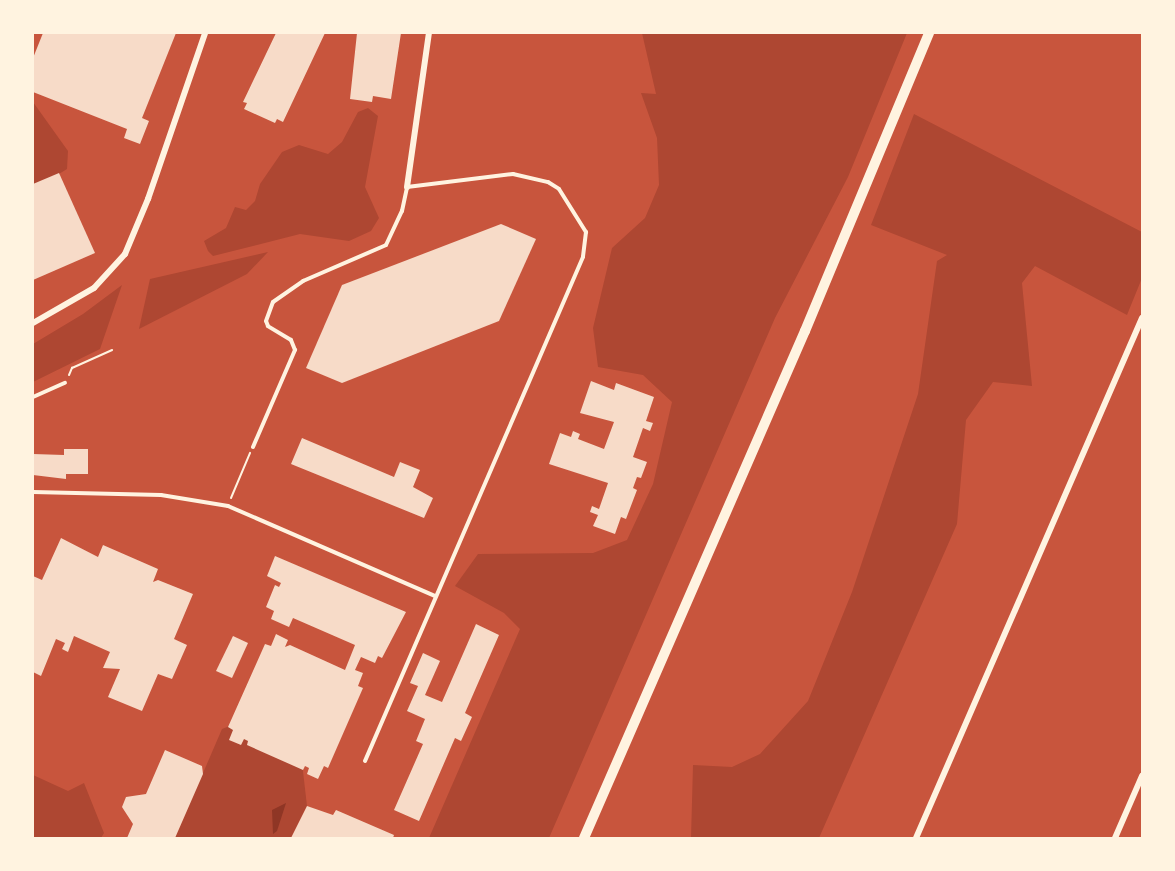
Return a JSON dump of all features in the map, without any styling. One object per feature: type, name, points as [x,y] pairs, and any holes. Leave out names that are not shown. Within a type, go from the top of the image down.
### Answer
[{"type":"main road","points":[[584,838],[792,364],[928,33]]},
{"type":"street","points":[[33,323],[94,288],[125,254],[148,200],[205,33]]},
{"type":"street","points":[[407,187],[429,33]]},
{"type":"street","points":[[916,838],[1142,318]]},
{"type":"street","points":[[1115,838],[1142,776]]},
{"type":"lane","points":[[253,447],[295,350],[291,340],[268,326],[266,321],[273,302],[303,281],[386,245],[402,211],[407,187],[513,174],[525,176],[559,189],[586,231],[583,256],[365,760]]},
{"type":"lane","points":[[33,397],[65,383]]},
{"type":"lane","points":[[33,492],[161,495],[228,506],[435,596]]},
{"type":"path","points":[[65,383],[72,368],[112,350]]},
{"type":"path","points":[[228,506],[253,447]]},
{"type":"shaded area","points":[[642,33],[907,33],[848,177],[775,318],[549,838],[429,838],[520,629],[504,613],[455,586],[478,554],[593,553],[627,540],[653,484],[672,402],[643,375],[598,367],[593,328],[612,248],[645,218],[659,185],[657,138],[641,93],[656,94]]},
{"type":"shaded area","points":[[33,102],[68,151],[67,169],[33,190]]},
{"type":"shaded area","points":[[368,108],[378,116],[365,187],[379,218],[371,231],[349,241],[300,234],[213,256],[208,251],[204,241],[226,228],[235,207],[246,210],[255,201],[260,184],[282,152],[299,145],[328,154],[342,142],[358,112]]},
{"type":"shaded area","points":[[914,114],[1142,232],[1142,278],[1127,315],[1035,266],[1022,283],[1032,386],[993,382],[966,420],[957,524],[819,838],[691,838],[693,765],[732,767],[760,754],[808,701],[852,592],[918,394],[937,261],[947,255],[871,225]]},
{"type":"shaded area","points":[[268,252],[247,274],[139,329],[150,279]]},
{"type":"shaded area","points":[[122,285],[100,349],[33,382],[33,344],[83,314]]},
{"type":"shaded area","points":[[232,725],[301,754],[307,806],[291,838],[175,838],[222,729]]},
{"type":"shaded area","points":[[33,775],[68,791],[84,783],[104,833],[101,838],[33,838]]},
{"type":"shaded area","points":[[286,803],[277,831],[273,834],[272,810]]},
{"type":"building","points":[[43,33],[176,33],[142,118],[149,121],[140,144],[124,138],[127,129],[33,92],[33,58]]},
{"type":"building","points":[[276,33],[325,33],[283,122],[277,119],[275,123],[244,109],[247,103],[243,102]]},
{"type":"building","points":[[357,33],[401,33],[391,99],[373,96],[372,102],[350,99]]},
{"type":"building","points":[[59,173],[95,253],[33,280],[33,184]]},
{"type":"building","points":[[501,224],[536,239],[499,321],[342,383],[306,368],[342,285]]},
{"type":"building","points":[[591,381],[614,390],[616,383],[654,397],[646,421],[653,423],[650,431],[643,428],[633,457],[647,462],[641,478],[637,477],[633,488],[637,490],[626,519],[621,517],[615,534],[593,526],[598,515],[590,512],[592,506],[599,509],[608,483],[549,464],[560,433],[571,437],[573,431],[580,434],[578,439],[604,449],[614,422],[580,413]]},
{"type":"building","points":[[302,438],[394,477],[400,462],[420,470],[413,487],[433,498],[424,518],[291,464]]},
{"type":"building","points":[[64,449],[88,449],[88,474],[66,474],[66,479],[33,475],[33,454],[64,455]]},
{"type":"building","points":[[61,538],[98,557],[103,545],[158,569],[153,582],[158,580],[193,594],[174,639],[187,645],[172,679],[158,674],[142,711],[108,697],[120,669],[103,668],[110,652],[74,636],[68,652],[62,649],[65,643],[56,639],[41,676],[33,672],[33,576],[42,580]]},
{"type":"building","points":[[275,556],[406,612],[382,658],[378,656],[375,663],[361,657],[355,670],[363,673],[358,686],[363,688],[328,768],[324,766],[318,779],[307,774],[309,768],[305,766],[303,770],[247,745],[248,741],[244,739],[241,745],[229,740],[233,730],[228,727],[265,644],[271,646],[276,634],[288,640],[285,647],[290,645],[345,670],[355,645],[293,618],[289,627],[271,619],[274,611],[266,607],[275,585],[279,587],[281,583],[267,576]]},
{"type":"building","points":[[476,624],[499,635],[465,713],[472,717],[461,741],[455,738],[419,821],[394,810],[423,744],[416,741],[425,719],[407,711],[418,686],[410,683],[423,653],[440,661],[425,695],[442,702]]},
{"type":"building","points":[[233,636],[248,643],[232,678],[216,671]]},
{"type":"building","points":[[165,750],[202,766],[203,774],[175,838],[127,838],[133,824],[122,807],[126,797],[146,794]]},
{"type":"building","points":[[307,806],[333,815],[336,810],[394,835],[393,838],[291,838]]}]
